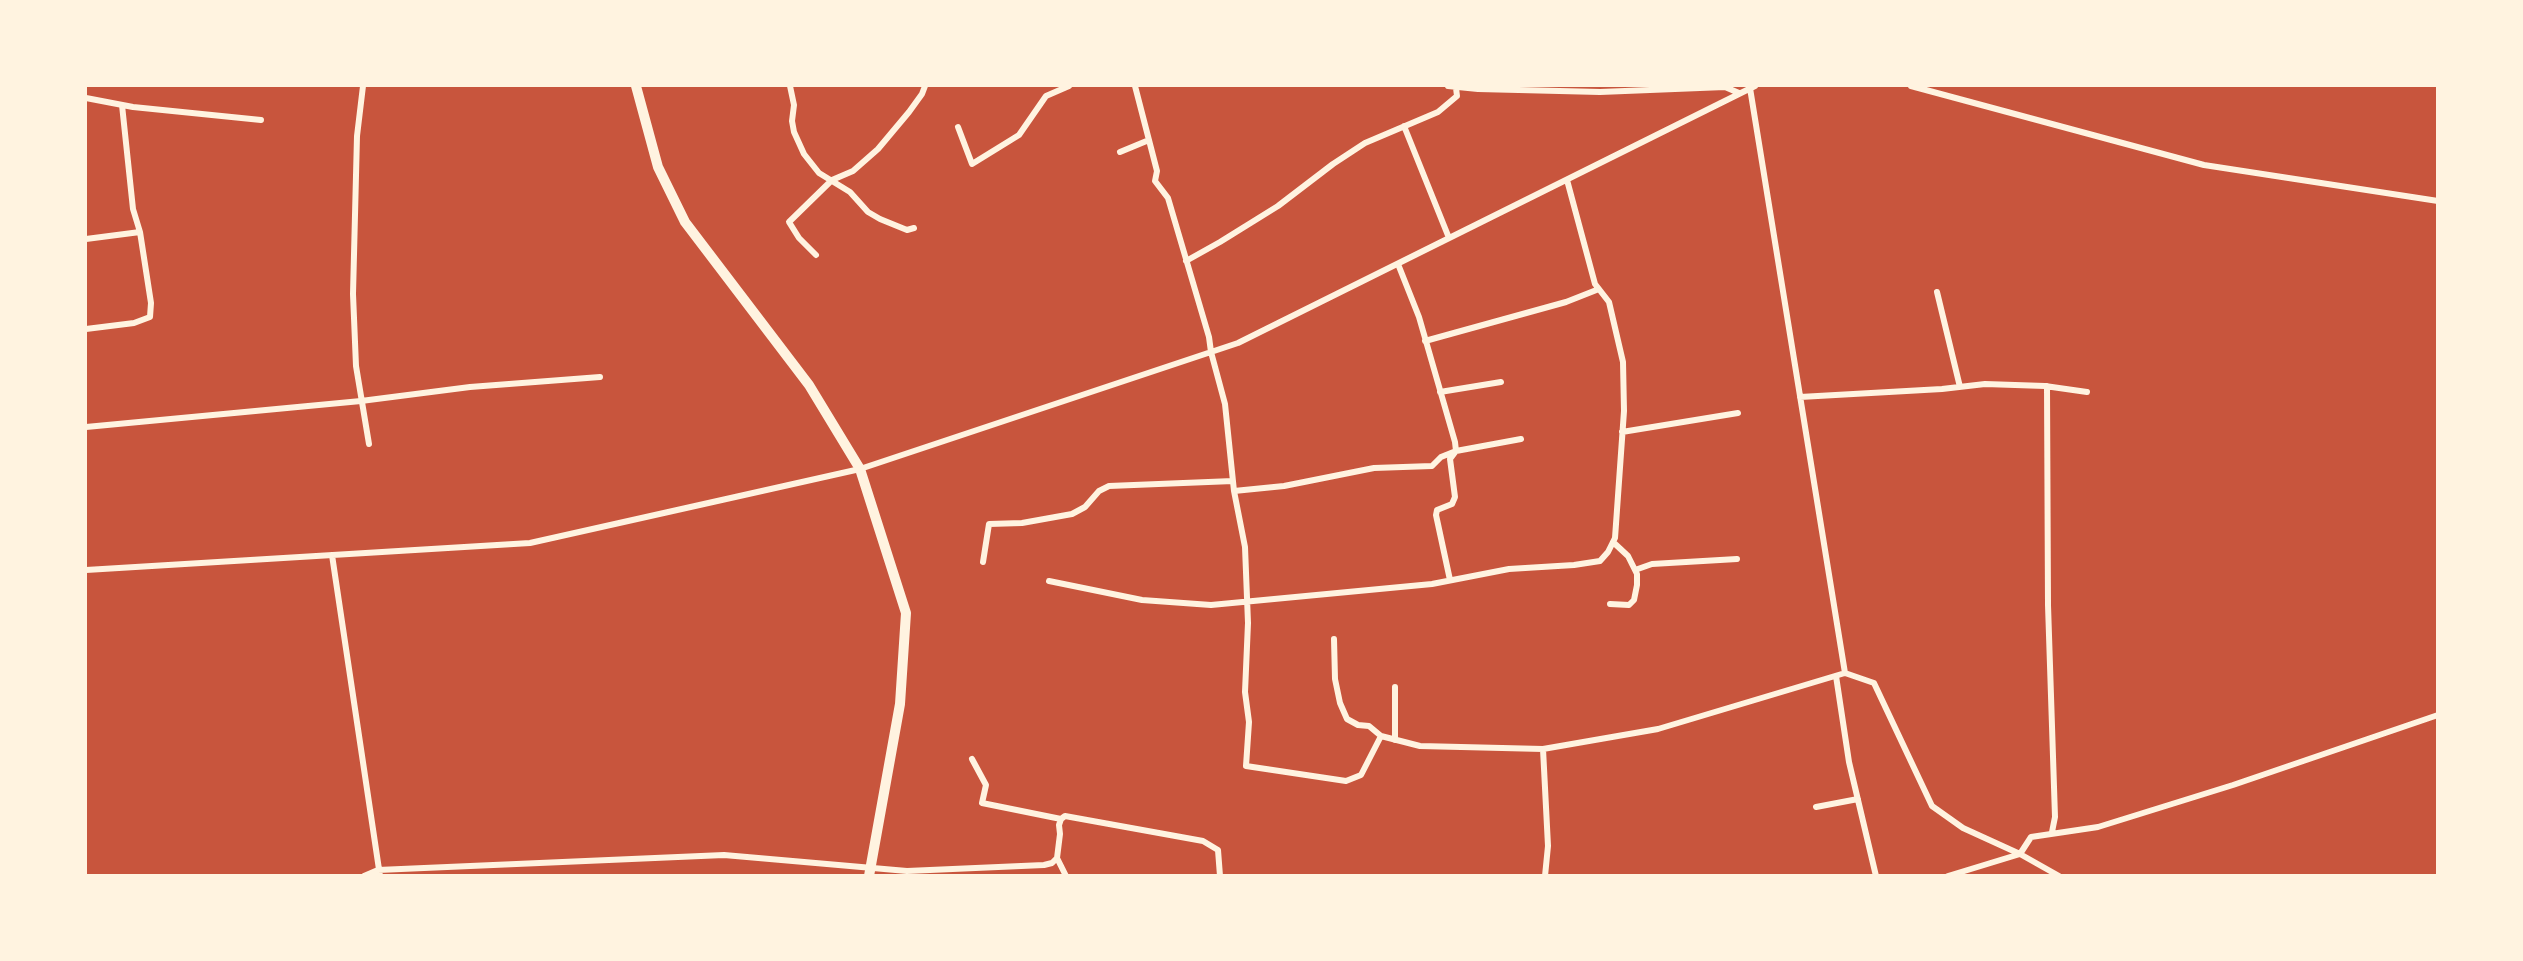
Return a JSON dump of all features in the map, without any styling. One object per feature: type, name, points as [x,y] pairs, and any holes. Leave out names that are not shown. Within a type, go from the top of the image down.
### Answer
[{"type":"street","points":[[363,86],[357,136],[353,294],[356,366],[369,444]]},
{"type":"street","points":[[636,86],[658,167],[685,222],[808,386],[860,469],[906,612],[900,704],[869,871]]},
{"type":"street","points":[[790,86],[794,105],[792,122],[798,142],[819,173],[850,192],[868,212],[880,219],[907,230],[914,228]]},
{"type":"street","points":[[816,255],[799,238],[789,222],[832,180],[853,171],[878,149],[909,112],[925,86]]},
{"type":"street","points":[[958,127],[972,164],[1019,135],[1046,96],[1069,86]]},
{"type":"street","points":[[1135,86],[1157,171],[1155,181],[1168,198],[1209,337],[1225,404],[1234,491],[1245,547],[1247,603],[1245,692],[1249,722],[1246,766],[1346,781],[1360,775],[1381,736]]},
{"type":"street","points":[[1448,86],[1600,92],[1725,87],[1739,93]]},
{"type":"street","points":[[1911,86],[2204,165],[2438,201]]},
{"type":"street","points":[[86,570],[530,543],[860,469],[1238,343],[1753,87],[1845,673]]},
{"type":"street","points":[[1186,261],[1220,243],[1278,206],[1332,164],[1365,143],[1438,112],[1457,96],[1456,88]]},
{"type":"street","points":[[86,98],[122,105],[261,120]]},
{"type":"street","points":[[86,329],[134,322],[150,317],[151,303],[140,232],[133,209],[122,105]]},
{"type":"street","points":[[1404,126],[1449,238]]},
{"type":"street","points":[[1120,152],[1149,140]]},
{"type":"street","points":[[1049,581],[1142,600],[1212,605],[1450,580],[1509,569],[1574,566],[1600,561],[1613,542],[1622,432],[1623,362],[1609,302],[1595,284],[1567,180]]},
{"type":"street","points":[[86,239],[140,232]]},
{"type":"street","points":[[1398,264],[1419,317],[1456,452]]},
{"type":"street","points":[[1425,340],[1566,302],[1599,289]]},
{"type":"street","points":[[1937,292],[1960,387]]},
{"type":"street","points":[[86,427],[361,401],[470,387],[600,377]]},
{"type":"street","points":[[1440,392],[1501,382]]},
{"type":"street","points":[[1800,397],[1985,384],[2047,386],[2086,392]]},
{"type":"street","points":[[2047,386],[2049,605],[2055,817],[2052,832]]},
{"type":"street","points":[[1622,432],[1738,413]]},
{"type":"street","points":[[1234,491],[1284,486],[1374,468],[1432,466],[1441,457],[1456,452],[1521,439]]},
{"type":"street","points":[[1450,580],[1436,515],[1437,510],[1452,504],[1455,497],[1450,459],[1456,452]]},
{"type":"street","points":[[983,562],[989,524],[1022,523],[1072,514],[1085,507],[1099,491],[1109,486],[1233,481]]},
{"type":"street","points":[[1610,604],[1629,605],[1634,600],[1637,585],[1635,570],[1628,556],[1613,542]]},
{"type":"street","points":[[332,555],[379,873]]},
{"type":"street","points":[[1635,570],[1652,564],[1737,559]]},
{"type":"street","points":[[1334,639],[1335,679],[1340,703],[1347,719],[1358,725],[1369,726],[1381,736],[1420,746],[1543,749],[1658,729],[1845,673],[1874,683],[1932,806],[1963,828],[2020,854],[2059,876]]},
{"type":"street","points":[[1836,676],[1849,762],[1876,876]]},
{"type":"street","points":[[1395,687],[1395,740]]},
{"type":"street","points":[[1948,876],[2020,854],[2031,837],[2052,832],[2098,827],[2233,785],[2438,716]]},
{"type":"street","points":[[1543,749],[1548,846],[1545,876]]},
{"type":"street","points":[[972,759],[986,784],[982,802],[1061,819],[1065,816],[1203,841],[1218,850],[1220,876]]},
{"type":"street","points":[[1816,807],[1858,799]]},
{"type":"street","points":[[1061,819],[1057,858],[1066,876]]},
{"type":"street","points":[[364,876],[379,873],[724,855],[869,871],[1044,866],[1057,858]]}]
